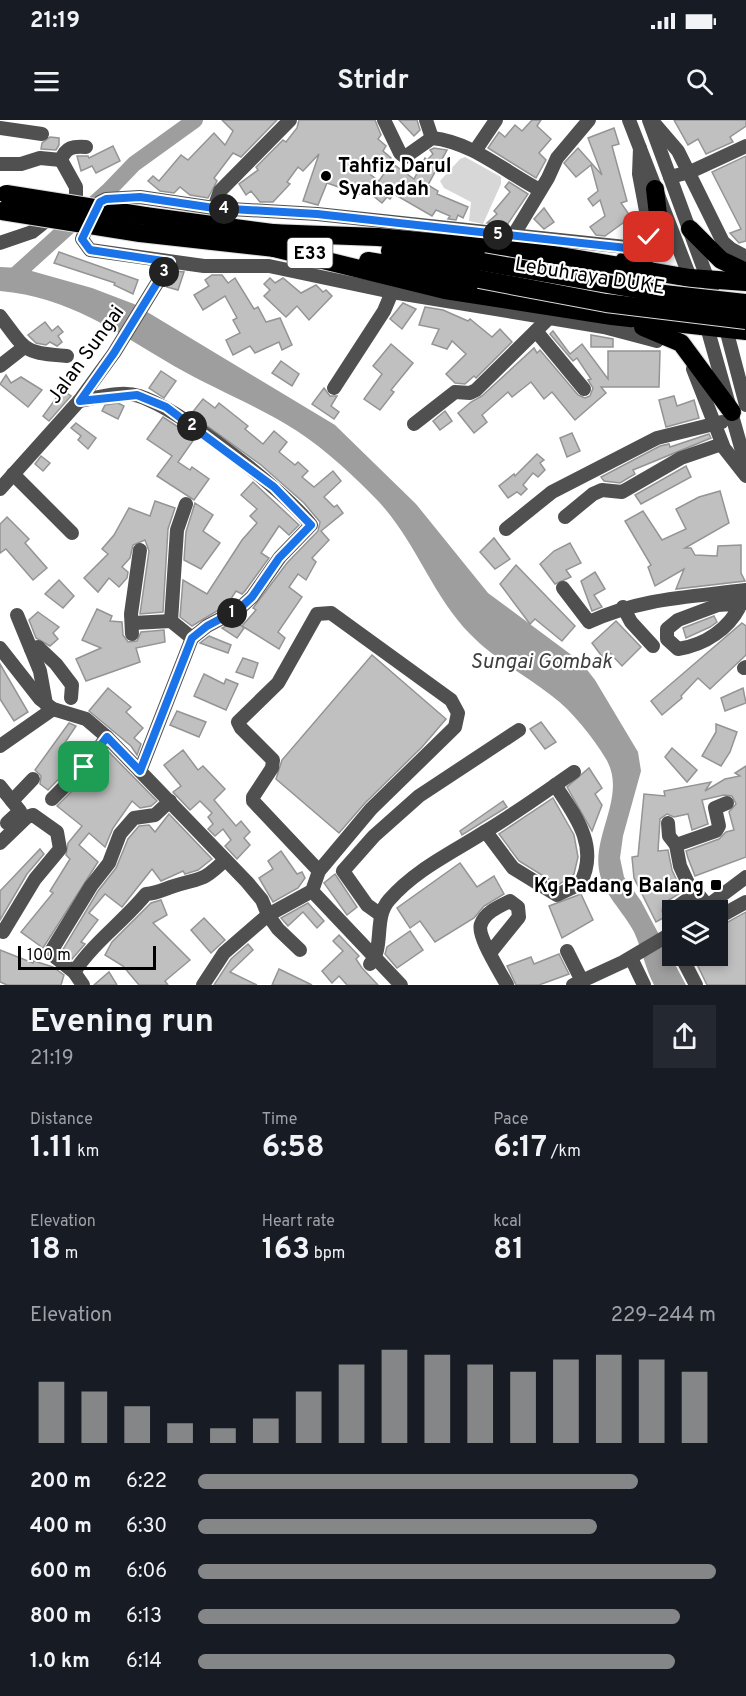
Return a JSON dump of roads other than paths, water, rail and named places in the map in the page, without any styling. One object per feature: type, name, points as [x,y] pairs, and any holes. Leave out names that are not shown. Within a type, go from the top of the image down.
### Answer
[{"type":"highway","points":[[604,263],[639,261],[655,249],[661,240],[655,189]]},
{"type":"highway","name":"Lebuhraya DUKE","points":[[2,202],[481,271],[746,303]]},
{"type":"highway","points":[[690,229],[721,260],[746,272]]},
{"type":"highway","points":[[271,240],[378,237],[543,253],[699,278],[746,282]]},
{"type":"highway","points":[[271,240],[434,287],[612,316],[746,331]]},
{"type":"highway","name":"Lebuhraya DUKE","points":[[481,271],[606,303],[746,320]]},
{"type":"highway","points":[[612,316],[681,343],[737,412]]},
{"type":"street","points":[[214,208],[220,191],[290,120]]},
{"type":"street","points":[[384,120],[400,153],[405,157],[432,138],[445,140],[475,151],[540,190]]},
{"type":"street","points":[[426,120],[432,138]]},
{"type":"street","points":[[475,151],[496,120]]},
{"type":"street","points":[[513,236],[557,158],[584,130],[589,120]]},
{"type":"street","points":[[629,120],[655,189],[726,329],[746,466]]},
{"type":"street","points":[[650,120],[678,151],[723,242],[730,249],[746,257]]},
{"type":"street","points":[[650,120],[690,229],[708,326],[737,412]]},
{"type":"street","points":[[0,128],[42,134]]},
{"type":"street","points":[[670,177],[690,172],[746,146]]},
{"type":"street","points":[[0,243],[25,236],[76,197],[76,187],[61,160],[64,152],[70,148],[86,147]]},
{"type":"street","points":[[640,148],[639,174],[650,232],[643,246],[627,248],[317,214],[214,208],[140,197],[106,199],[93,211],[82,239],[90,250],[204,266],[269,266],[392,292],[646,337],[677,351],[693,369],[722,444],[746,466]]},
{"type":"street","points":[[0,164],[21,164],[40,158],[61,160]]},
{"type":"street","name":"Jalan Sungai","points":[[0,489],[80,401],[114,353],[170,262]]},
{"type":"street","points":[[334,388],[384,311],[392,292]]},
{"type":"street","points":[[0,316],[23,348],[38,354],[67,356]]},
{"type":"street","points":[[414,424],[455,392],[470,393],[476,390],[549,318]]},
{"type":"street","points":[[536,331],[584,389]]},
{"type":"street","points":[[0,366],[23,348]]},
{"type":"street","points":[[80,401],[137,395],[166,407],[274,487],[311,525],[279,558],[252,597],[239,609],[207,626],[192,638],[140,771]]},
{"type":"street","points":[[506,529],[552,492],[647,443],[677,432],[715,424],[737,412]]},
{"type":"street","points":[[565,517],[593,494],[602,490],[622,492],[681,458],[722,444]]},
{"type":"street","points":[[13,474],[72,533]]},
{"type":"street","points":[[171,621],[177,530],[186,504]]},
{"type":"street","points":[[140,550],[131,614],[133,629],[171,621]]},
{"type":"street","points":[[563,588],[589,622],[624,607],[643,602],[744,599]]},
{"type":"street","points":[[744,599],[725,628],[693,647],[678,649],[668,639],[667,629],[678,620],[718,605],[744,599]]},
{"type":"street","points":[[624,607],[631,622],[652,646]]},
{"type":"street","points":[[203,985],[224,953],[268,915],[309,893],[319,871],[371,809],[455,727],[458,713],[451,700],[331,613],[324,612],[317,614],[278,683],[238,722],[241,728],[273,760],[272,768],[253,797],[253,801],[319,871]]},
{"type":"street","points":[[17,615],[40,671],[49,706]]},
{"type":"street","points":[[171,621],[192,638]]},
{"type":"street","points":[[31,649],[38,647],[56,664],[72,685],[71,698]]},
{"type":"street","points":[[2,655],[49,706],[86,719],[107,737],[262,900],[268,915],[300,950]]},
{"type":"street","points":[[0,746],[49,706]]},
{"type":"street","points":[[381,915],[367,905],[343,871],[374,836],[419,796],[519,730]]},
{"type":"street","points":[[52,798],[84,767],[107,737]]},
{"type":"street","points":[[389,985],[373,961],[381,915],[387,902],[406,883],[432,863],[486,832],[574,772]]},
{"type":"street","points":[[12,801],[33,779]]},
{"type":"street","points":[[0,786],[20,811],[3,826],[4,838]]},
{"type":"street","points":[[486,832],[513,868],[557,895],[580,884],[587,867],[583,827],[555,786]]},
{"type":"street","points":[[83,985],[74,972],[50,953],[109,863],[120,834],[134,819],[155,815],[170,801]]},
{"type":"street","points":[[676,845],[716,831],[719,826],[715,808],[727,803]]},
{"type":"street","points":[[3,932],[36,879],[60,849],[57,832],[33,815],[27,817],[4,838]]},
{"type":"street","points":[[668,823],[669,836],[676,845],[680,866],[693,894]]},
{"type":"street","points":[[74,972],[87,954],[124,920],[146,894],[158,893],[174,886],[206,878],[225,860]]},
{"type":"street","points":[[719,900],[744,882]]},
{"type":"street","points":[[309,893],[373,961],[401,985]]},
{"type":"street","points":[[685,900],[697,893],[701,900]]},
{"type":"street","points":[[728,912],[746,903]]},
{"type":"street","points":[[567,951],[578,983],[662,941]]},
{"type":"street","points":[[490,953],[507,985]]},
{"type":"street","points":[[627,960],[645,985]]},
{"type":"street","points":[[686,966],[696,985]]},
{"type":"water","name":"Sungai Gombak","points":[[0,267],[21,268],[92,288],[134,304],[335,425],[416,504],[488,593],[581,662],[595,680],[638,752],[641,771],[623,836],[620,858],[624,877],[641,901],[662,940],[662,966],[676,966],[686,985],[654,985],[630,924],[609,895],[601,879],[598,856],[613,786],[611,772],[601,750],[560,702],[489,651],[470,634],[445,603],[403,534],[379,502],[329,455],[308,438],[282,422],[174,366],[112,329],[70,308],[48,300],[0,291]]},
{"type":"waterway","points":[[13,277],[108,191],[134,164],[195,120]]},
{"type":"place","name":"Tahfiz Darul Syahadah","points":[[326,176]]},
{"type":"place","name":"Kg Padang Balang","points":[[716,885]]}]
